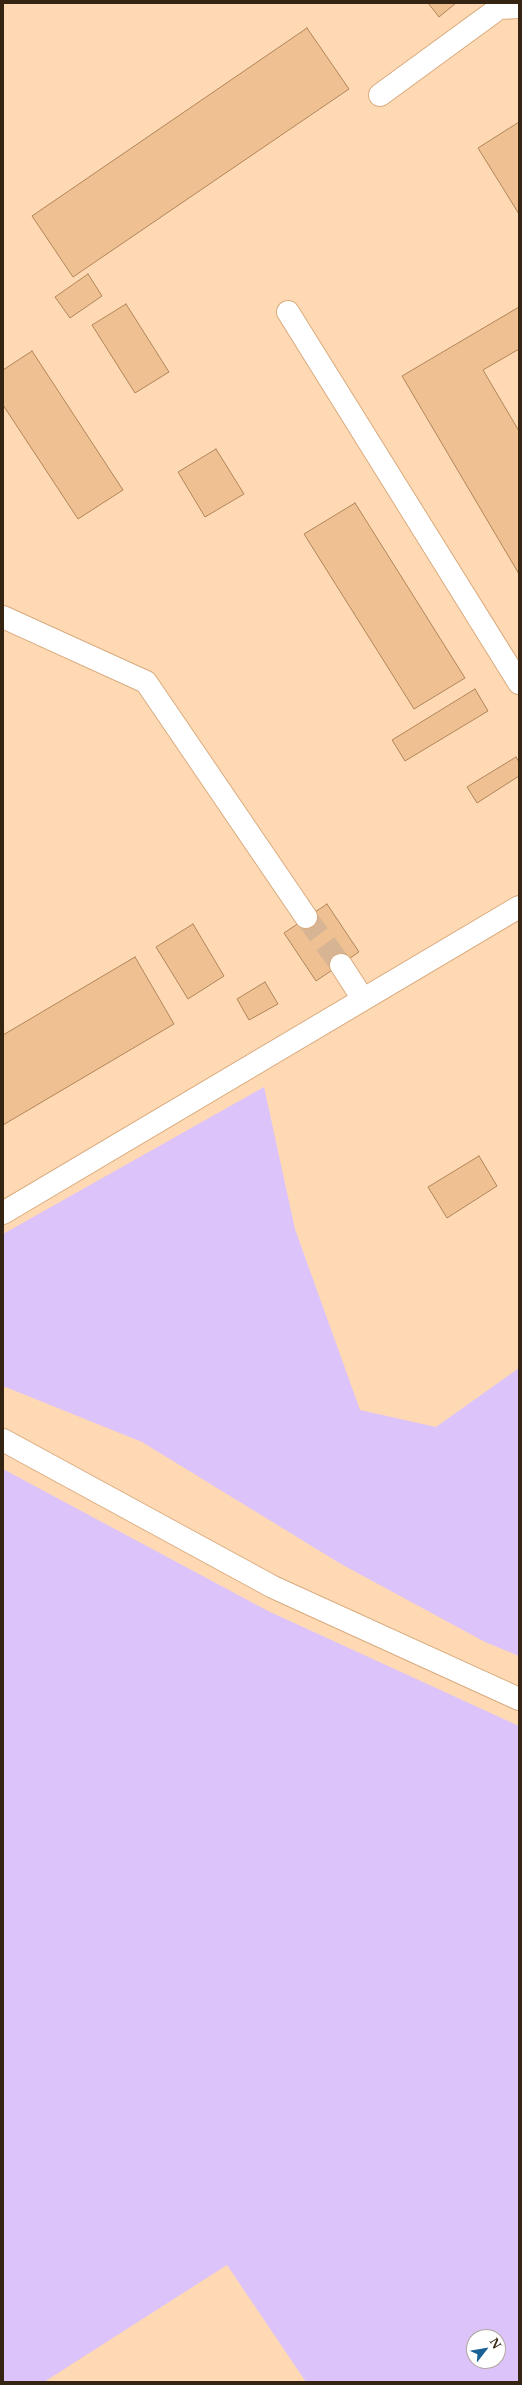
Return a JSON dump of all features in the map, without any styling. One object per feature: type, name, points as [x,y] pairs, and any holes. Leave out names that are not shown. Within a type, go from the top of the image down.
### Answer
[{"type":"street","points":[[380,95],[499,8],[519,7]]},
{"type":"street","points":[[288,312],[519,683]]},
{"type":"street","points":[[3,617],[146,682],[306,917]]},
{"type":"street","points":[[3,1213],[519,907]]},
{"type":"street","points":[[341,965],[363,999]]},
{"type":"street","points":[[3,1440],[273,1587],[519,1699]]},
{"type":"shaded area","points":[[264,1087],[295,1229],[360,1410],[436,1427],[519,1368],[519,1656],[485,1642],[341,1564],[142,1442],[3,1386],[3,1234]]},
{"type":"shaded area","points":[[3,1469],[268,1611],[519,1726],[519,2382],[306,2382],[227,2265],[44,2382],[3,2382]]},
{"type":"building","points":[[428,3],[456,3],[439,17]]},
{"type":"building","points":[[307,28],[349,89],[73,277],[32,216]]},
{"type":"building","points":[[519,122],[519,214],[478,148]]},
{"type":"building","points":[[88,274],[102,296],[70,318],[55,297]]},
{"type":"building","points":[[126,304],[169,372],[135,393],[92,325]]},
{"type":"building","points":[[519,307],[519,349],[483,370],[519,431],[519,574],[402,376]]},
{"type":"building","points":[[32,351],[123,490],[78,519],[3,405],[3,370]]},
{"type":"building","points":[[216,449],[244,494],[205,517],[178,472]]},
{"type":"building","points":[[355,503],[465,678],[414,709],[304,534]]},
{"type":"building","points":[[475,689],[488,711],[405,761],[392,740]]},
{"type":"building","points":[[516,757],[519,762],[519,776],[477,803],[467,787]]},
{"type":"building","points":[[327,904],[359,952],[316,981],[284,933]]},
{"type":"building","points":[[193,924],[224,976],[188,999],[156,947]]},
{"type":"building","points":[[135,957],[174,1024],[3,1125],[3,1035]]},
{"type":"building","points":[[265,982],[278,1004],[249,1020],[237,999]]},
{"type":"building","points":[[479,1156],[497,1186],[447,1218],[428,1187]]},
{"type":"tunnel","points":[[306,917],[341,965]]}]
